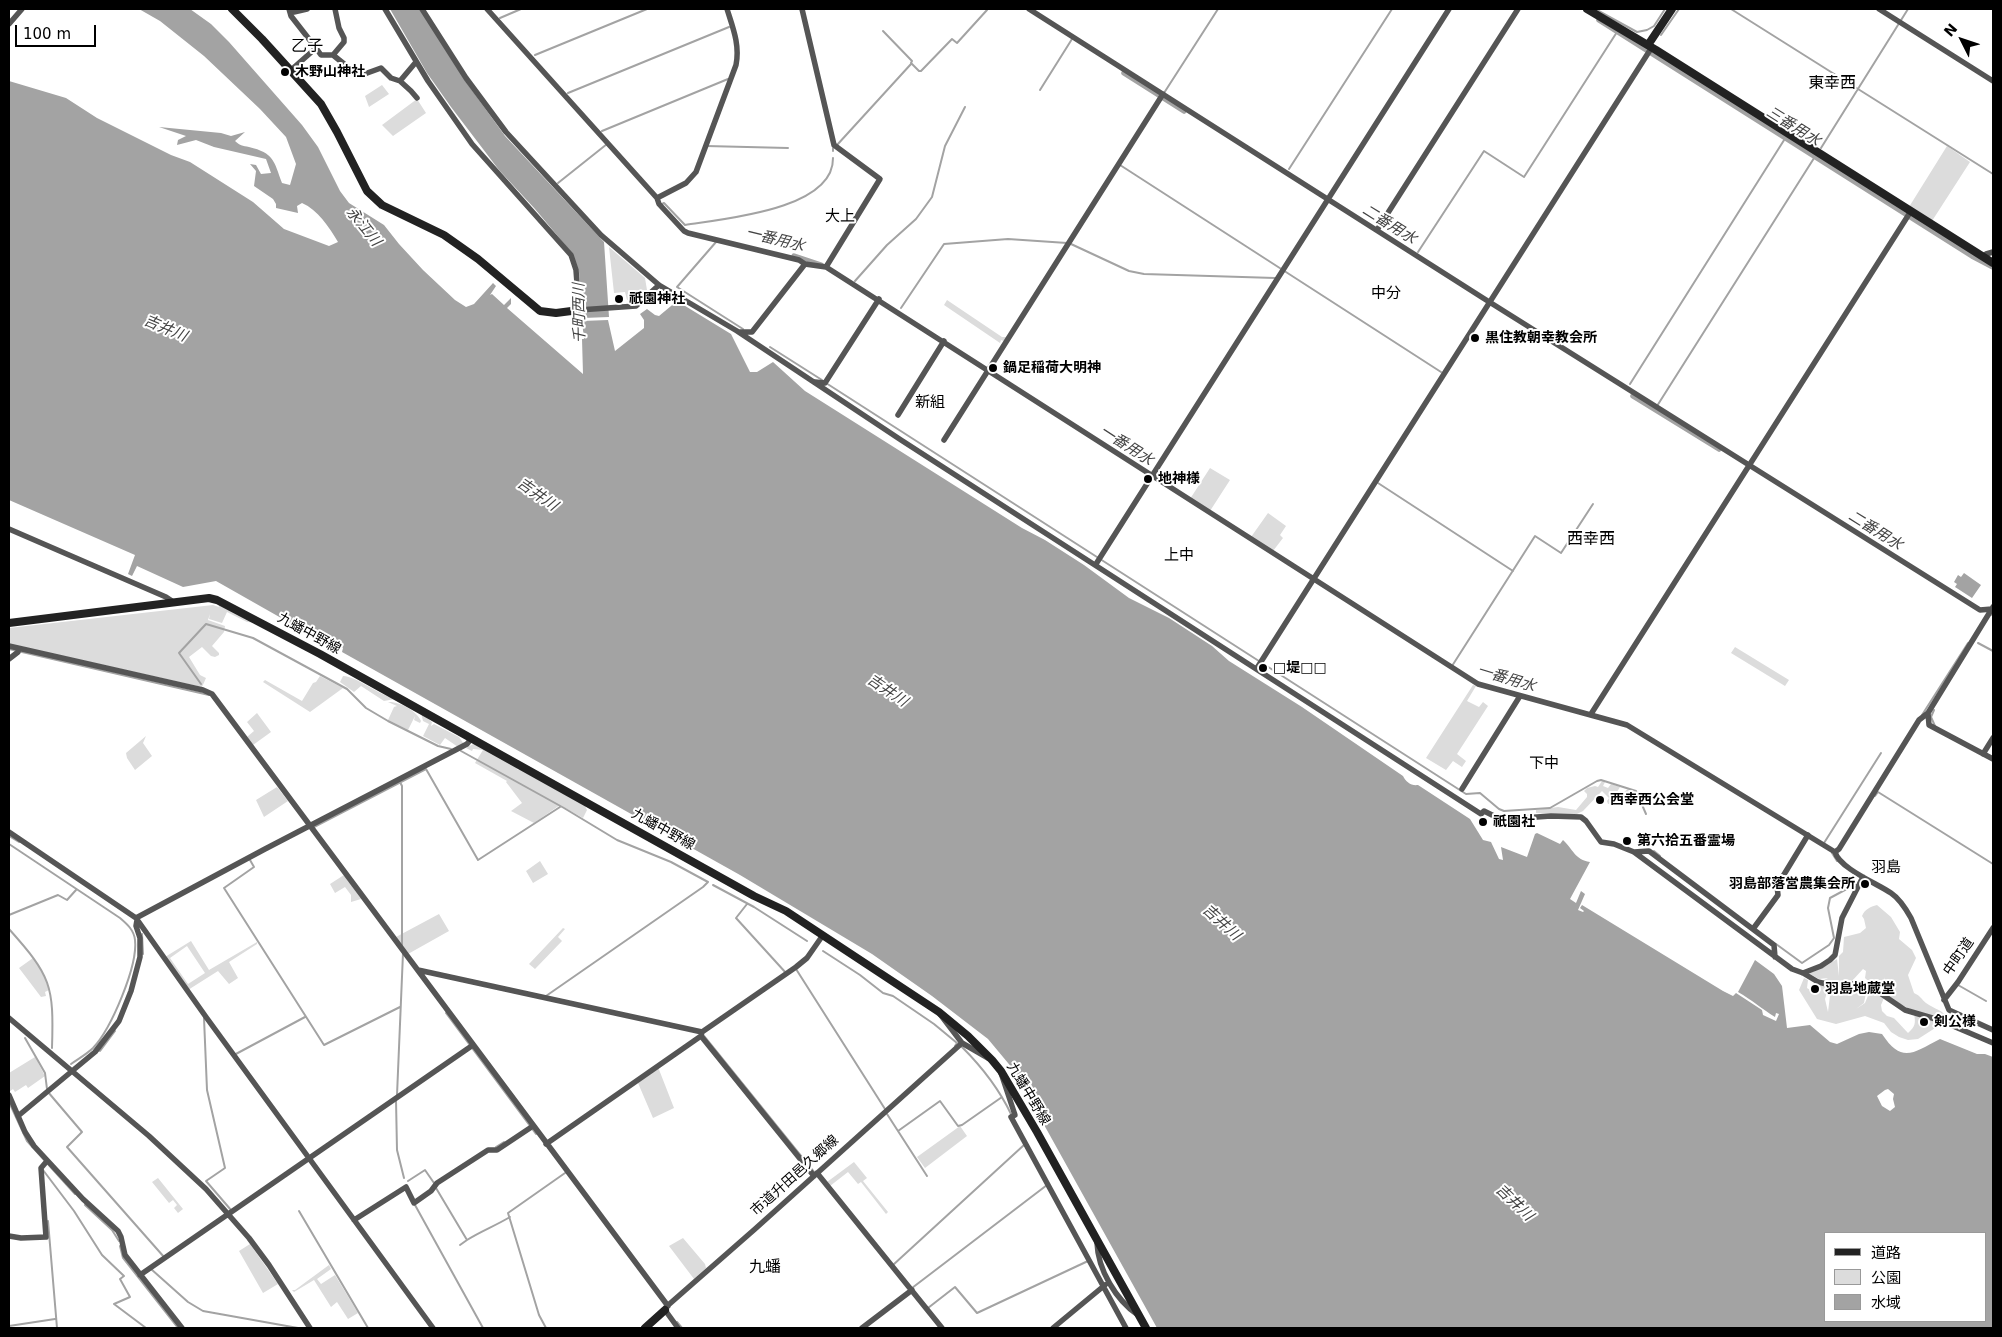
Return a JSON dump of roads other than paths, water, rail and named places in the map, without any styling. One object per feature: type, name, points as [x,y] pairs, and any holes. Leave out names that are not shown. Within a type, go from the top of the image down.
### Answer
[{"type":"main road","points":[[232,9],[321,104],[367,191],[382,205],[444,235],[478,259],[540,310],[556,312],[579,310]]},
{"type":"main road","points":[[1587,9],[1993,263]]},
{"type":"main road","points":[[1649,49],[1672,9]]},
{"type":"main road","name":"九蟠中野線","points":[[9,623],[209,598],[221,601],[312,649],[754,896],[786,911],[939,1012],[968,1036],[992,1060],[1001,1071],[1097,1238],[1146,1328]]},
{"type":"main road","name":"市道升田邑久郷線","points":[[645,1328],[666,1308]]},
{"type":"street","points":[[9,24],[22,9]]},
{"type":"street","points":[[307,9],[294,12],[290,10],[291,16],[321,55],[333,55],[359,76],[381,68],[391,78],[400,81],[417,98]]},
{"type":"street","points":[[333,55],[344,42],[335,9]]},
{"type":"street","points":[[385,9],[416,62],[472,144],[571,255],[576,270],[579,310],[636,306],[659,284]]},
{"type":"street","points":[[422,9],[466,78],[506,132],[601,235],[659,284],[737,331],[813,382],[1098,560],[1259,664],[1481,814],[1484,812],[1498,818],[1509,819],[1551,816],[1580,817],[1586,821],[1601,842],[1614,844],[1634,852],[1792,969],[1818,982],[1831,985],[1854,984],[1880,993],[1905,1010],[1939,1020],[1993,1043]]},
{"type":"street","points":[[487,9],[684,231],[799,260],[805,264],[824,267],[1478,684],[1519,697],[1627,725],[1835,852],[1838,859],[1863,878],[1892,893],[1911,918],[1950,1011],[1993,1030]]},
{"type":"street","points":[[658,201],[686,183],[696,172],[736,65],[738,53],[737,40],[727,9]]},
{"type":"street","points":[[802,9],[834,145],[880,179],[824,267]]},
{"type":"street","points":[[1028,9],[1489,303],[1980,610],[1993,608]]},
{"type":"street","points":[[1098,560],[1448,9]]},
{"type":"street","points":[[1377,230],[1518,9]]},
{"type":"street","points":[[1879,9],[1993,81]]},
{"type":"street","points":[[291,70],[316,48]]},
{"type":"street","points":[[1259,664],[1649,49]]},
{"type":"street","points":[[400,81],[416,62]]},
{"type":"street","points":[[944,440],[1162,96]]},
{"type":"street","points":[[1590,714],[1911,211]]},
{"type":"street","points":[[1983,256],[1993,252]]},
{"type":"street","points":[[737,331],[752,332],[805,264]]},
{"type":"street","points":[[813,382],[825,382],[878,300]]},
{"type":"street","points":[[898,416],[943,342]]},
{"type":"street","points":[[9,529],[166,597],[175,603]]},
{"type":"street","points":[[1835,852],[1839,849],[1919,720],[1928,713],[1993,608]]},
{"type":"street","points":[[9,646],[18,650],[209,692],[221,704],[309,827],[546,1144],[666,1308],[678,1328]]},
{"type":"street","points":[[9,658],[18,650]]},
{"type":"street","points":[[1462,789],[1519,697]]},
{"type":"street","points":[[1928,713],[1929,725],[1993,759]]},
{"type":"street","points":[[1983,754],[1993,738]]},
{"type":"street","points":[[137,919],[265,849],[468,744],[472,739]]},
{"type":"street","points":[[9,832],[137,919],[433,1328]]},
{"type":"street","points":[[1754,928],[1778,895],[1777,886],[1808,836]]},
{"type":"street","points":[[1634,852],[1649,851],[1754,928],[1774,945],[1775,957]]},
{"type":"street","points":[[1803,973],[1821,966],[1835,955],[1842,918],[1863,878]]},
{"type":"street","points":[[18,1116],[100,1047],[119,1021],[127,1002],[140,957],[140,938],[136,926],[137,919]]},
{"type":"street","name":"中町道","points":[[1944,1000],[1993,928]]},
{"type":"street","points":[[546,1144],[807,958],[823,935]]},
{"type":"street","points":[[419,972],[702,1034],[815,1175],[942,1328]]},
{"type":"street","points":[[939,1012],[944,1022],[962,1043],[992,1060]]},
{"type":"street","points":[[9,1018],[183,1166],[228,1214],[269,1265],[310,1328]]},
{"type":"street","name":"市道升田邑久郷線","points":[[666,1308],[962,1043]]},
{"type":"street","points":[[140,1275],[472,1046]]},
{"type":"street","points":[[1001,1071],[1015,1115],[1011,1117],[1105,1284],[1126,1328]]},
{"type":"street","points":[[9,1095],[31,1142],[45,1162],[118,1231],[125,1255],[182,1328]]},
{"type":"street","points":[[354,1220],[406,1187],[414,1202],[431,1191],[437,1183],[488,1150],[497,1150],[532,1127]]},
{"type":"street","points":[[9,1236],[21,1238],[46,1237],[41,1168],[45,1162]]},
{"type":"street","points":[[1097,1238],[1097,1247],[1105,1284],[1132,1311],[1140,1316]]},
{"type":"street","points":[[1053,1328],[1105,1284]]},
{"type":"street","points":[[862,1328],[910,1291]]},
{"type":"water","points":[[139,9],[190,9],[211,24],[302,125],[318,147],[340,191],[349,203],[384,225],[423,270],[455,300],[466,307],[474,304],[493,283],[496,286],[490,295],[492,294],[504,305],[511,298],[511,304],[507,308],[583,374],[582,339],[584,339],[582,321],[608,320],[615,351],[644,328],[644,320],[640,314],[647,309],[659,316],[677,301],[731,334],[750,372],[757,372],[773,362],[805,391],[1022,528],[1045,540],[1084,565],[1129,598],[1169,618],[1212,646],[1229,661],[1302,707],[1403,776],[1409,783],[1418,785],[1470,819],[1483,840],[1491,842],[1499,859],[1503,860],[1501,847],[1527,857],[1537,833],[1560,844],[1563,840],[1578,857],[1590,862],[1570,899],[1576,903],[1581,891],[1585,894],[1578,910],[1584,911],[1580,908],[1582,905],[1723,991],[1733,996],[1736,993],[1762,1010],[1763,1015],[1776,1021],[1779,1014],[1776,1013],[1775,1017],[1738,992],[1755,960],[1774,974],[1782,986],[1787,1028],[1810,1025],[1830,1042],[1837,1044],[1859,1034],[1869,1032],[1882,1034],[1896,1049],[1908,1053],[1940,1039],[1977,1054],[1993,1057],[1993,1328],[1157,1328],[1013,1069],[988,1039],[932,996],[872,954],[740,875],[342,652],[343,648],[338,644],[334,648],[216,581],[183,587],[137,566],[132,576],[128,574],[135,555],[9,500],[9,81],[66,98],[97,118],[171,155],[190,162],[253,202],[284,229],[329,246],[338,242],[323,220],[308,206],[302,203],[297,206],[298,213],[276,208],[273,199],[254,186],[256,171],[250,164],[256,165],[261,174],[271,173],[266,159],[214,147],[196,140],[177,145],[178,140],[186,136],[159,127],[221,133],[231,136],[245,132],[235,141],[268,155],[275,164],[282,183],[290,185],[296,164],[286,137],[260,109],[204,56],[160,21]],"holes":[[[1888,1089],[1894,1094],[1895,1107],[1890,1111],[1882,1106],[1877,1096]]]},
{"type":"water","points":[[390,9],[420,9],[466,82],[505,136],[604,242],[609,317],[583,318],[579,272],[572,253],[499,170],[451,107],[427,73]]},
{"type":"water","points":[[1964,573],[1981,585],[1972,598],[1955,587],[1957,584],[1954,582],[1958,575],[1961,577]]},
{"type":"waterway","points":[[500,18],[521,9]]},
{"type":"waterway","points":[[535,55],[647,9]]},
{"type":"waterway","points":[[1164,93],[1218,9]]},
{"type":"waterway","points":[[1289,169],[1392,9]]},
{"type":"waterway","points":[[1595,9],[1637,32],[1654,26],[1665,9]]},
{"type":"waterway","points":[[1661,35],[1679,9]]},
{"type":"waterway","points":[[1731,9],[1993,174]]},
{"type":"waterway","points":[[1821,148],[1908,9]]},
{"type":"waterway","points":[[883,31],[912,61],[911,63],[921,71],[952,39],[957,43],[987,10]]},
{"type":"waterway","name":"三番用水","points":[[1599,20],[1972,256],[1993,267]]},
{"type":"waterway","points":[[568,93],[729,27]]},
{"type":"waterway","points":[[1418,252],[1484,151],[1524,177],[1617,32]]},
{"type":"waterway","points":[[1040,90],[1072,39]]},
{"type":"waterway","points":[[837,145],[911,64]]},
{"type":"waterway","name":"二番用水","points":[[1124,73],[1184,111]]},
{"type":"waterway","points":[[602,131],[728,79]]},
{"type":"waterway","points":[[855,281],[887,245],[916,219],[932,197],[945,146],[965,107]]},
{"type":"waterway","points":[[1630,384],[1786,137]]},
{"type":"waterway","points":[[558,183],[607,144]]},
{"type":"waterway","points":[[706,146],[788,148]]},
{"type":"waterway","points":[[1657,406],[1816,155]]},
{"type":"waterway","points":[[662,204],[664,203],[685,225],[773,209],[816,190],[828,176],[833,158]]},
{"type":"waterway","points":[[1120,165],[1441,372]]},
{"type":"waterway","points":[[901,308],[944,244],[1008,239],[1067,243]]},
{"type":"waterway","points":[[716,242],[677,287],[743,329]]},
{"type":"waterway","points":[[1071,244],[1129,271],[1144,274],[1275,278]]},
{"type":"waterway","name":"一番用水","points":[[794,256],[821,265]]},
{"type":"waterway","points":[[770,347],[822,380]]},
{"type":"waterway","points":[[826,383],[1466,794],[1480,793],[1504,811],[1550,808],[1601,780],[1636,791],[1646,814]]},
{"type":"waterway","name":"二番用水","points":[[1633,396],[1719,449]]},
{"type":"waterway","points":[[1378,483],[1513,571]]},
{"type":"waterway","points":[[1452,666],[1535,536],[1561,553],[1593,504]]},
{"type":"waterway","points":[[201,684],[179,653],[206,624],[253,638],[347,689],[366,708],[388,721],[438,746],[451,749]]},
{"type":"waterway","points":[[1922,715],[1968,643]]},
{"type":"waterway","points":[[1978,643],[1993,651]]},
{"type":"waterway","points":[[9,649],[209,695]]},
{"type":"waterway","points":[[1934,710],[1931,717],[1935,726]]},
{"type":"waterway","points":[[461,751],[564,808],[617,840],[671,862],[708,882],[546,996]]},
{"type":"waterway","points":[[1824,843],[1881,753]]},
{"type":"waterway","points":[[314,827],[426,769],[478,860],[560,807]]},
{"type":"waterway","points":[[400,782],[402,786],[402,945]]},
{"type":"waterway","points":[[1875,796],[1878,792],[1993,864]]},
{"type":"waterway","points":[[9,836],[19,842]]},
{"type":"waterway","points":[[9,844],[120,918],[130,928],[134,936],[135,951],[128,981],[108,1027],[93,1048],[71,1064]]},
{"type":"waterway","points":[[1654,851],[1660,856]]},
{"type":"waterway","points":[[1832,853],[1837,861]]},
{"type":"waterway","points":[[250,860],[254,867],[224,888],[324,1045],[400,1007]]},
{"type":"waterway","points":[[1776,944],[1802,963],[1829,945],[1834,938],[1828,908],[1830,898],[1856,884]]},
{"type":"waterway","points":[[713,885],[754,907],[807,941]]},
{"type":"waterway","points":[[9,915],[58,895],[67,900],[76,890]]},
{"type":"waterway","points":[[747,904],[736,918],[786,973]]},
{"type":"waterway","points":[[9,929],[34,959],[47,982],[52,1009],[52,1048]]},
{"type":"waterway","points":[[142,934],[143,954]]},
{"type":"waterway","points":[[823,951],[860,975],[883,993],[893,996],[934,1024],[957,1043],[955,1046]]},
{"type":"waterway","points":[[397,1095],[403,953]]},
{"type":"waterway","points":[[796,969],[885,1109]]},
{"type":"waterway","points":[[1958,985],[1986,1001]]},
{"type":"waterway","points":[[446,1013],[536,1134]]},
{"type":"waterway","points":[[234,1055],[305,1017]]},
{"type":"waterway","points":[[204,1018],[207,1090],[225,1168],[206,1181],[231,1210]]},
{"type":"waterway","points":[[100,1051],[115,1031]]},
{"type":"waterway","points":[[704,1036],[814,1172]]},
{"type":"waterway","points":[[25,1038],[45,1073],[47,1089]]},
{"type":"waterway","points":[[962,1047],[990,1079],[1011,1114]]},
{"type":"waterway","points":[[48,1092],[82,1132],[67,1147],[164,1257]]},
{"type":"waterway","points":[[898,1131],[940,1101],[958,1126],[1002,1097]]},
{"type":"waterway","points":[[396,1100],[397,1150],[404,1178]]},
{"type":"waterway","points":[[9,1102],[27,1141],[75,1194]]},
{"type":"waterway","points":[[887,1114],[927,1176]]},
{"type":"waterway","points":[[496,1147],[504,1142]]},
{"type":"waterway","points":[[893,1265],[1024,1145]]},
{"type":"waterway","points":[[43,1170],[74,1211],[102,1255],[124,1276],[120,1279],[130,1297],[114,1304],[146,1328]]},
{"type":"waterway","points":[[408,1181],[425,1170],[434,1183]]},
{"type":"waterway","points":[[546,1328],[539,1315],[508,1213],[565,1173]]},
{"type":"waterway","points":[[912,1288],[1047,1185]]},
{"type":"waterway","points":[[436,1188],[467,1240],[510,1217]]},
{"type":"waterway","points":[[85,1205],[112,1230],[119,1241]]},
{"type":"waterway","points":[[415,1205],[483,1328]]},
{"type":"waterway","points":[[299,1211],[368,1328]]},
{"type":"waterway","points":[[48,1221],[57,1328]]},
{"type":"waterway","points":[[460,1245],[467,1240]]},
{"type":"waterway","points":[[120,1246],[123,1258],[178,1328]]},
{"type":"waterway","points":[[928,1308],[955,1287],[977,1313],[1088,1261]]},
{"type":"waterway","points":[[151,1269],[188,1302],[203,1311],[298,1328]]},
{"type":"waterway","points":[[9,1326],[55,1319]]},
{"type":"waterway","points":[[677,1322],[682,1328]]},
{"type":"place","name":"木野山神社","points":[[285,72]]},
{"type":"place","name":"祇園神社","points":[[619,299]]},
{"type":"place","name":"黒住教朝幸教会所","points":[[1475,338]]},
{"type":"place","name":"鍋足稲荷大明神","points":[[993,368]]},
{"type":"place","name":"地神様","points":[[1148,479]]},
{"type":"place","name":"□堤□□","points":[[1263,668]]},
{"type":"place","name":"西幸西公会堂","points":[[1600,800]]},
{"type":"place","name":"祇園社","points":[[1483,822]]},
{"type":"place","name":"第六拾五番霊場","points":[[1627,841]]},
{"type":"place","name":"羽島部落営農集会所","points":[[1865,884]]},
{"type":"place","name":"羽島地蔵堂","points":[[1815,989]]},
{"type":"place","name":"剣公様","points":[[1924,1022]]},
{"type":"district","name":"乙子","points":[[307,47]]},
{"type":"district","name":"東幸西","points":[[1832,84]]},
{"type":"district","name":"大上","points":[[840,217]]},
{"type":"district","name":"中分","points":[[1386,294]]},
{"type":"district","name":"新組","points":[[930,403]]},
{"type":"district","name":"西幸西","points":[[1591,540]]},
{"type":"district","name":"上中","points":[[1179,556]]},
{"type":"district","name":"下中","points":[[1544,764]]},
{"type":"district","name":"羽島","points":[[1886,868]]},
{"type":"district","name":"九蟠","points":[[765,1268]]},
{"type":"water label","name":"永江川","points":[[363,227]]},
{"type":"water label","name":"千町西川","points":[[580,313]]},
{"type":"water label","name":"吉井川","points":[[165,329]]},
{"type":"water label","name":"吉井川","points":[[537,495]]},
{"type":"water label","name":"吉井川","points":[[887,691]]},
{"type":"water label","name":"吉井川","points":[[1221,923]]},
{"type":"water label","name":"吉井川","points":[[1514,1203]]}]
